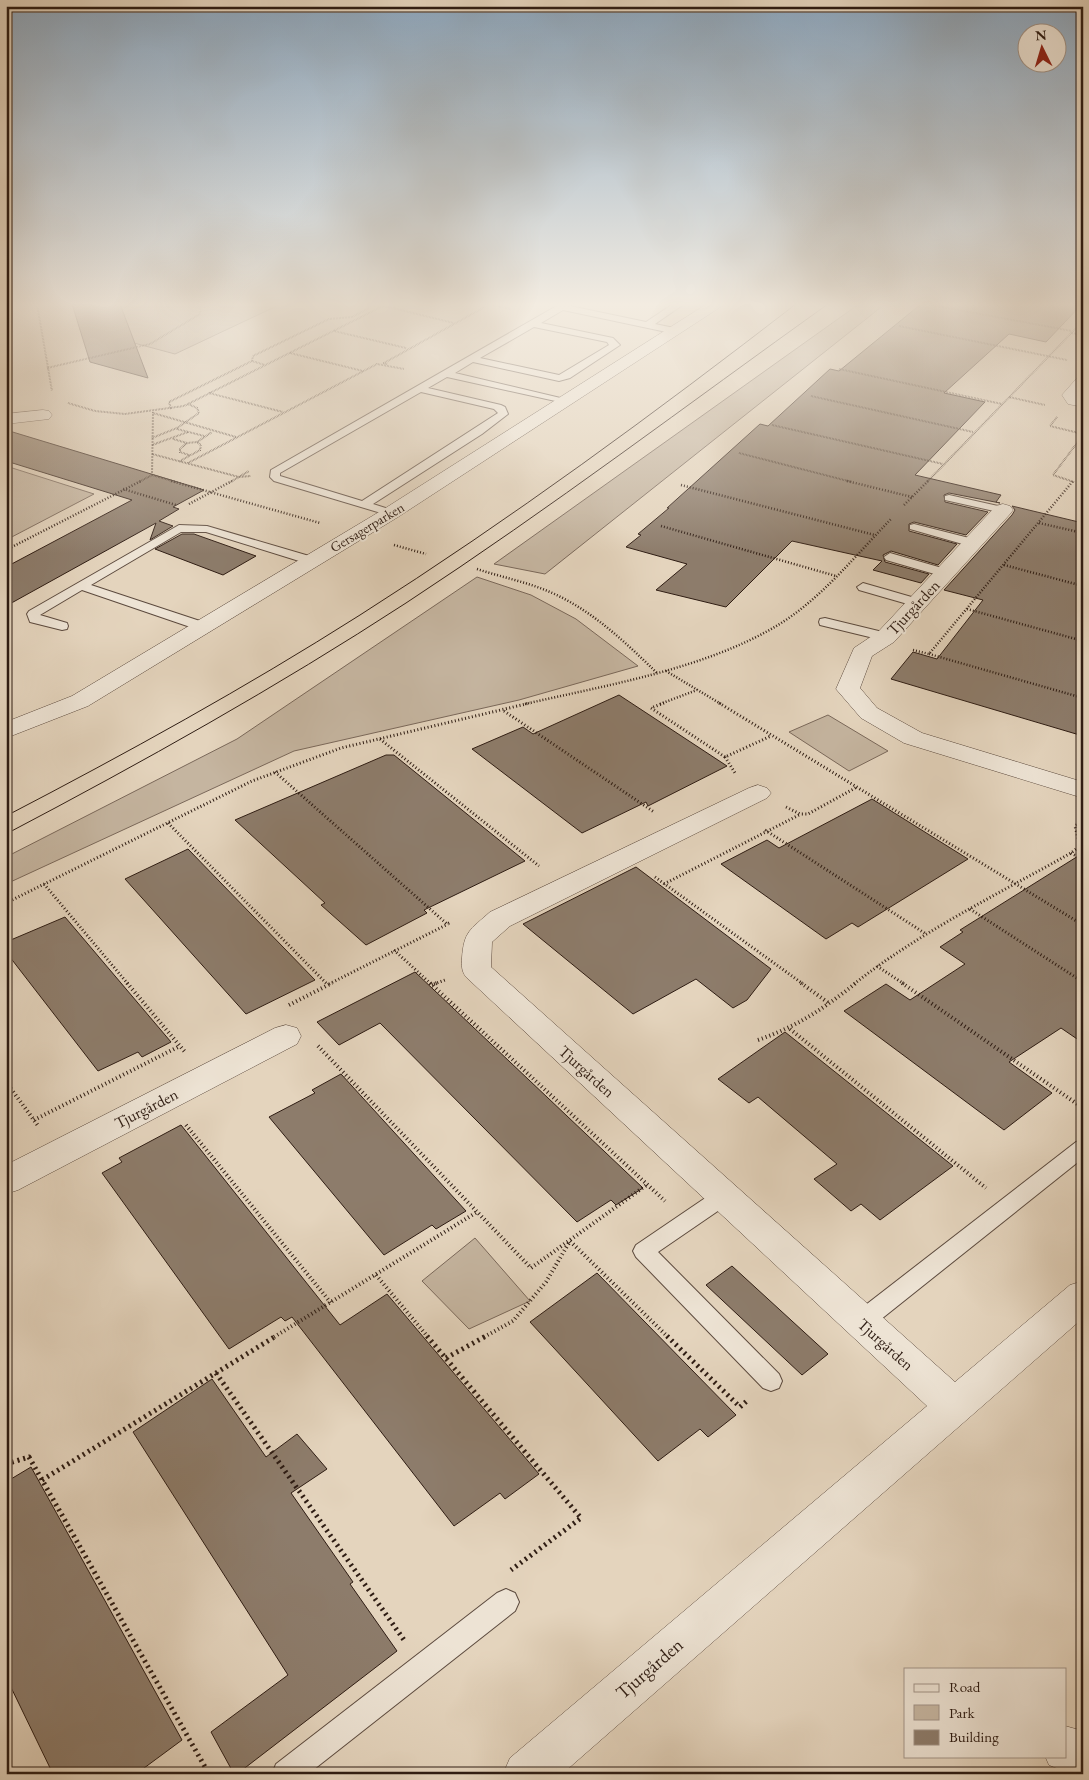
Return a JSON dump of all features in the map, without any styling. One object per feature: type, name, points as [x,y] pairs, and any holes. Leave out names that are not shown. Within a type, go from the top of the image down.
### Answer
[{"type":"street","name":"Gersagerparken","points":[[6,731],[80,701],[392,513],[589,387]]},
{"type":"street","points":[[1077,387],[1070,395],[1074,400],[1083,402]]},
{"type":"street","points":[[6,419],[44,415]]},
{"type":"street","name":"Tjurgården","points":[[1003,510],[883,639],[862,653],[848,689],[869,713],[914,738],[1083,790]]},
{"type":"street","points":[[478,939],[500,919],[680,831],[747,784]]},
{"type":"street","name":"Tjurgården","points":[[478,939],[476,970],[954,1406]]},
{"type":"street","name":"Tjurgården","points":[[6,1181],[205,1078],[294,1029]]},
{"type":"street","name":"Tjurgården","points":[[526,1774],[1083,1296]]},
{"type":"street","points":[[1066,1749],[1083,1754]]},
{"type":"lane","points":[[392,513],[278,479],[274,474],[424,387]]},
{"type":"lane","points":[[503,387],[566,402]]},
{"type":"lane","points":[[363,505],[503,414],[501,409],[497,407],[421,389]]},
{"type":"lane","name":"Tjurgården","points":[[950,498],[1003,510]]},
{"type":"lane","points":[[914,527],[973,543]]},
{"type":"lane","points":[[62,626],[34,619],[33,614],[178,528],[207,528],[312,561]]},
{"type":"lane","points":[[890,557],[945,573]]},
{"type":"lane","points":[[81,586],[204,626]]},
{"type":"lane","points":[[863,587],[918,603]]},
{"type":"lane","points":[[825,622],[883,639]]},
{"type":"lane","points":[[862,1321],[1083,1147]]},
{"type":"lane","points":[[724,1196],[643,1251],[771,1381]]},
{"type":"lane","points":[[286,1774],[506,1602]]},
{"type":"path","points":[[51,387],[52,395]]},
{"type":"path","points":[[171,409],[169,402],[199,387]]},
{"type":"path","points":[[153,413],[188,404],[221,387]]},
{"type":"path","points":[[188,463],[333,387]]},
{"type":"path","points":[[923,387],[1002,404]]},
{"type":"path","points":[[900,509],[1019,387]]},
{"type":"path","points":[[209,393],[284,413]]},
{"type":"path","points":[[810,396],[974,432]]},
{"type":"path","points":[[65,402],[85,409],[153,413],[212,432],[237,437]]},
{"type":"path","points":[[152,438],[177,429],[198,413],[197,408],[188,404]]},
{"type":"path","points":[[152,475],[153,413]]},
{"type":"path","points":[[772,425],[943,464]]},
{"type":"path","points":[[177,429],[204,436]]},
{"type":"path","points":[[152,445],[188,432]]},
{"type":"path","points":[[173,439],[187,443],[197,442],[212,432]]},
{"type":"path","points":[[929,654],[1075,481],[1053,475],[1083,435]]},
{"type":"path","points":[[179,461],[202,447],[197,442]]},
{"type":"path","points":[[187,443],[180,451],[190,455]]},
{"type":"path","points":[[739,453],[912,497]]},
{"type":"path","points":[[152,454],[239,477],[274,474]]},
{"type":"path","points":[[185,506],[255,468]]},
{"type":"path","points":[[6,550],[152,475],[326,524]]},
{"type":"path","points":[[680,485],[875,535]]},
{"type":"path","points":[[123,489],[180,506]]},
{"type":"path","points":[[6,903],[274,772],[341,748],[504,711],[657,673],[731,648],[778,625],[815,597],[895,515]]},
{"type":"path","points":[[1039,523],[1083,533]]},
{"type":"path","points":[[661,526],[856,581],[863,587]]},
{"type":"path","points":[[388,543],[426,554]]},
{"type":"path","points":[[1004,565],[1083,586]]},
{"type":"path","points":[[476,569],[551,592],[595,618],[630,646],[657,673]]},
{"type":"path","points":[[967,609],[1083,640]]},
{"type":"path","points":[[883,639],[1083,698]]},
{"type":"path","points":[[665,670],[1083,925]]},
{"type":"path","points":[[697,690],[651,708],[725,757],[747,784]]},
{"type":"path","points":[[504,711],[680,831]]},
{"type":"path","points":[[725,757],[772,736]]},
{"type":"path","points":[[380,739],[564,888]]},
{"type":"path","points":[[274,772],[447,924],[478,939]]},
{"type":"path","points":[[664,884],[765,830],[800,814]]},
{"type":"path","points":[[758,1040],[790,1029],[830,1004],[877,966],[926,934],[1071,853],[1080,846],[1074,826],[1083,821]]},
{"type":"path","points":[[168,823],[327,984]]},
{"type":"path","points":[[765,830],[926,934]]},
{"type":"path","points":[[1071,853],[1083,860]]},
{"type":"path","points":[[626,858],[830,1004]]},
{"type":"path","points":[[44,884],[205,1078]]},
{"type":"path","points":[[970,909],[1083,982]]},
{"type":"path","points":[[394,950],[648,1184],[531,1268],[478,1212],[294,1029],[327,984],[394,950],[447,924]]},
{"type":"path","points":[[877,966],[1083,1108]]},
{"type":"path","points":[[790,1029],[1008,1205]]},
{"type":"path","points":[[34,1120],[180,1046]]},
{"type":"path","points":[[6,1082],[58,1154]]},
{"type":"path","points":[[164,1099],[330,1303]]},
{"type":"path","points":[[42,1480],[478,1212]]},
{"type":"path","points":[[446,1358],[513,1321],[546,1282],[570,1241]]},
{"type":"path","points":[[570,1241],[740,1406],[771,1381]]},
{"type":"path","points":[[376,1275],[581,1518],[508,1572],[506,1602]]},
{"type":"path","points":[[216,1373],[422,1666]]},
{"type":"path","points":[[6,1464],[29,1457],[209,1774]]},
{"type":"green space","points":[[742,387],[780,387],[545,574],[494,564]]},
{"type":"green space","points":[[6,466],[94,494],[6,540]]},
{"type":"green space","points":[[477,577],[531,595],[576,619],[638,666],[519,700],[294,751],[6,884],[6,857],[237,739]]},
{"type":"green space","points":[[828,715],[888,751],[849,771],[789,732]]},
{"type":"green space","points":[[475,1238],[530,1301],[469,1329],[422,1281]]},
{"type":"building","points":[[810,387],[951,387],[944,393],[985,402],[915,475],[1001,495],[996,502],[1000,503],[949,493],[944,495],[945,502],[988,512],[966,535],[914,522],[909,524],[909,531],[957,544],[938,565],[891,551],[883,555],[885,562],[929,574],[921,583],[873,570],[882,561],[792,541],[726,607],[656,590],[687,564],[626,547],[760,424],[768,426]]},
{"type":"building","points":[[6,430],[204,490],[173,507],[179,509],[159,521],[173,526],[150,540],[156,523],[6,606],[6,567],[132,500],[6,461]]},
{"type":"building","points":[[1012,506],[1083,523],[1083,736],[891,679],[913,652],[937,659],[983,600],[944,590],[1012,515],[1015,510]]},
{"type":"building","points":[[182,534],[194,534],[256,556],[223,575],[155,549]]},
{"type":"building","points":[[619,695],[727,766],[648,806],[646,802],[582,833],[472,749],[523,727],[533,734]]},
{"type":"building","points":[[386,755],[394,755],[525,861],[424,910],[427,913],[366,945],[321,905],[325,903],[235,820]]},
{"type":"building","points":[[872,799],[968,859],[858,927],[852,923],[826,939],[721,864],[767,840],[779,848]]},
{"type":"building","points":[[188,849],[315,980],[246,1014],[125,879]]},
{"type":"building","points":[[1083,853],[1083,1043],[1061,1028],[1009,1062],[1052,1093],[1004,1130],[844,1011],[886,984],[910,1000],[965,964],[940,947],[963,932],[960,930]]},
{"type":"building","points":[[636,867],[771,969],[747,1000],[733,1008],[696,979],[633,1014],[523,924]]},
{"type":"building","points":[[65,917],[171,1042],[142,1057],[138,1052],[98,1071],[6,952],[6,942]]},
{"type":"building","points":[[415,972],[643,1188],[616,1205],[611,1200],[577,1222],[380,1023],[339,1045],[317,1022]]},
{"type":"building","points":[[785,1032],[953,1166],[880,1220],[861,1204],[851,1211],[814,1179],[837,1164],[758,1097],[749,1103],[718,1079]]},
{"type":"building","points":[[341,1074],[466,1211],[436,1229],[432,1225],[384,1255],[269,1117],[315,1093],[312,1090]]},
{"type":"building","points":[[181,1125],[340,1325],[387,1294],[539,1474],[505,1499],[500,1493],[454,1526],[292,1317],[285,1321],[281,1317],[229,1349],[102,1173],[122,1162],[119,1158]]},
{"type":"building","points":[[732,1266],[828,1354],[802,1375],[706,1285]]},
{"type":"building","points":[[597,1273],[736,1415],[708,1437],[700,1429],[658,1461],[530,1322]]},
{"type":"building","points":[[212,1379],[266,1457],[297,1434],[327,1469],[291,1493],[353,1582],[350,1584],[397,1651],[237,1774],[234,1774],[211,1732],[288,1675],[133,1432]]},
{"type":"building","points":[[31,1467],[182,1740],[136,1774],[53,1774],[6,1677],[6,1482]]},
{"type":"tram line","points":[[6,816],[141,744],[229,694],[360,615],[527,503],[687,387]]},
{"type":"tram line","points":[[6,834],[209,723],[357,634],[460,567],[713,387]]}]
